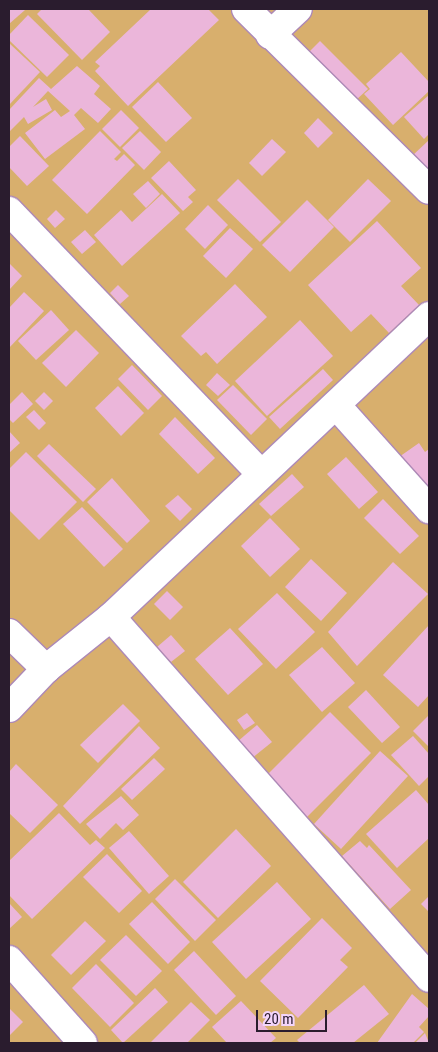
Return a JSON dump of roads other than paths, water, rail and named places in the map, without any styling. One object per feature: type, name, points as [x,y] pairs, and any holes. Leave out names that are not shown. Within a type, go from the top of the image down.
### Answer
[{"type":"street","points":[[246,9],[270,35],[429,190]]},
{"type":"street","points":[[270,35],[298,9]]},
{"type":"street","points":[[9,211],[261,474]]},
{"type":"street","points":[[9,708],[46,669],[111,617],[429,316]]},
{"type":"street","points":[[336,405],[429,509]]},
{"type":"street","points":[[111,617],[429,978]]},
{"type":"street","points":[[9,634],[46,669]]},
{"type":"street","points":[[9,960],[83,1043]]}]
